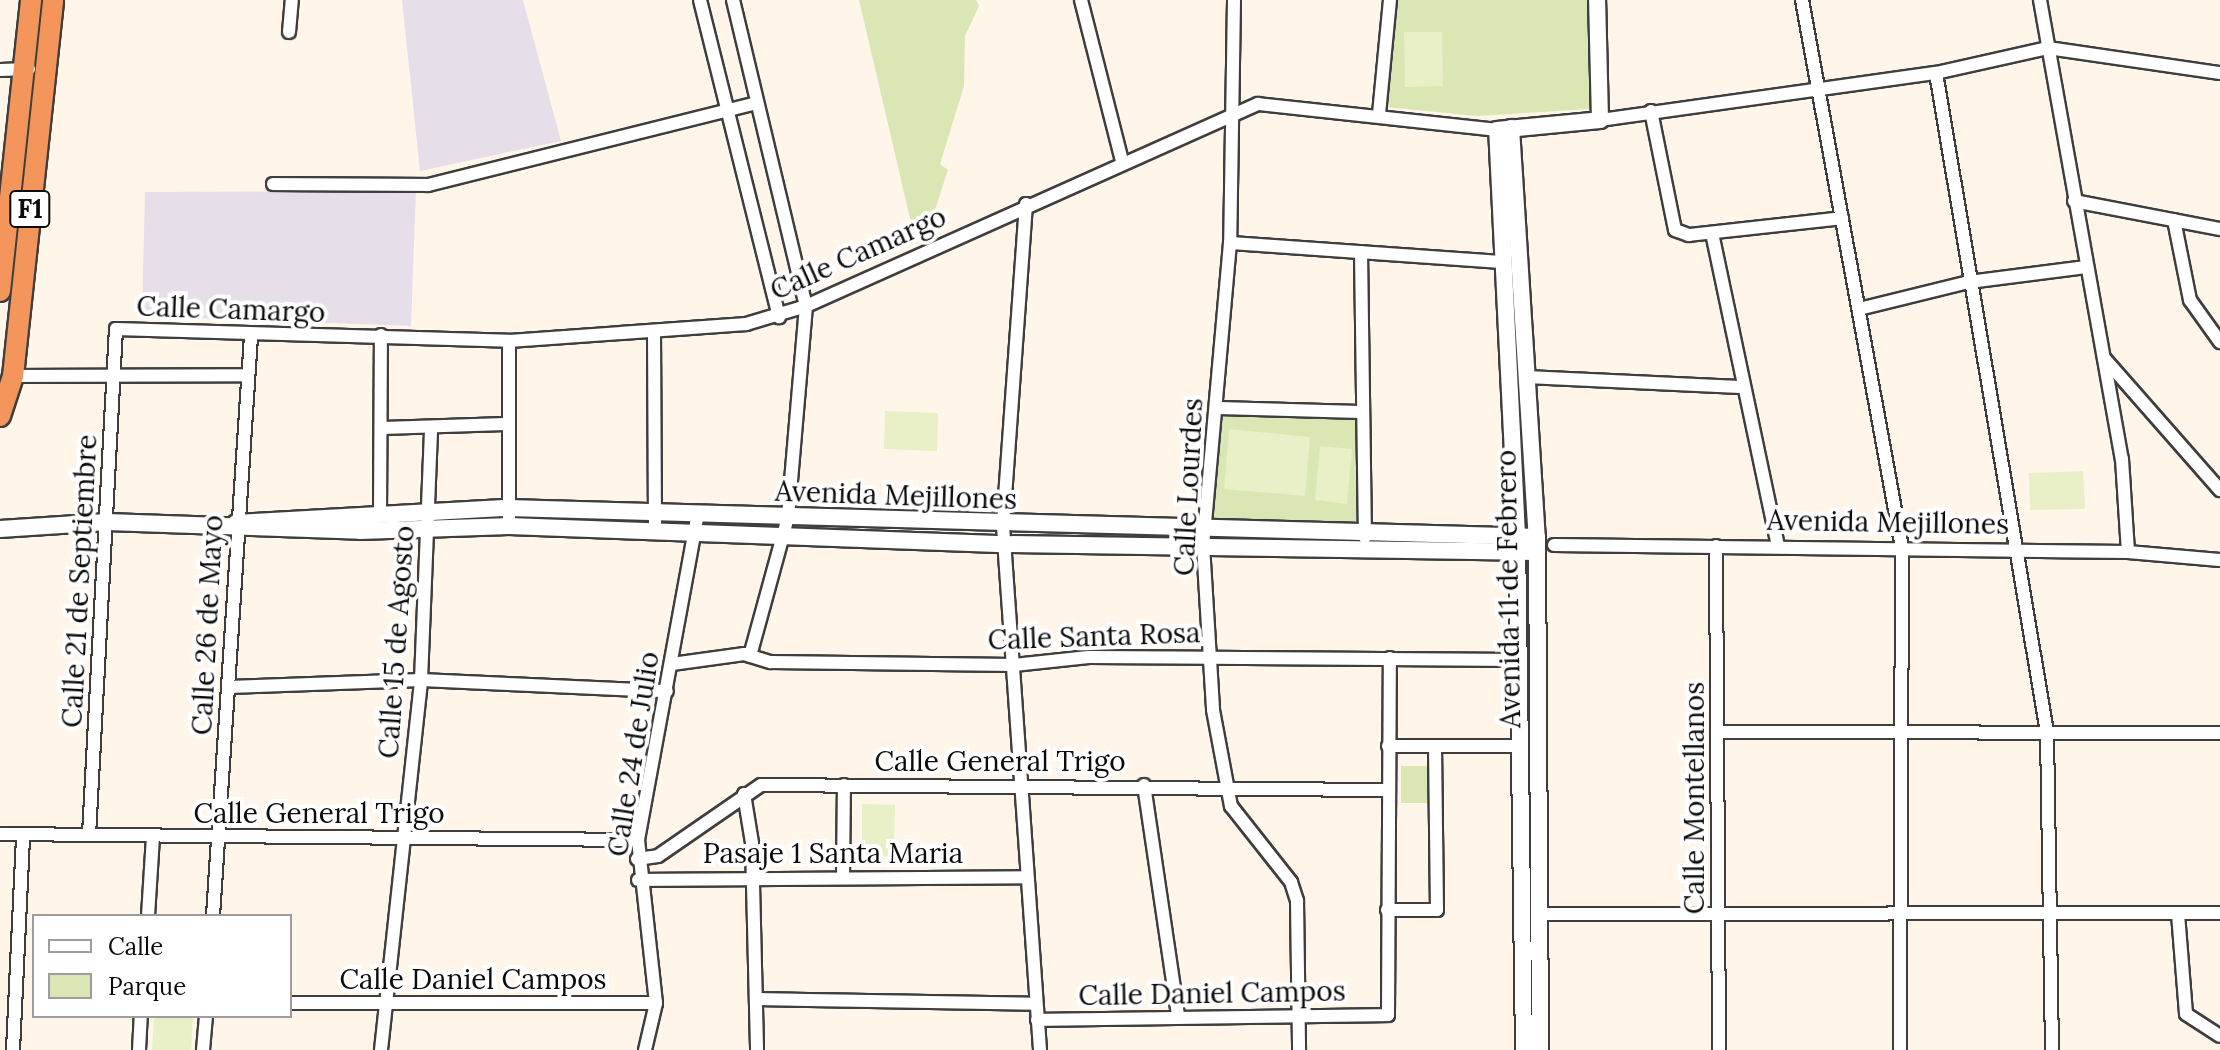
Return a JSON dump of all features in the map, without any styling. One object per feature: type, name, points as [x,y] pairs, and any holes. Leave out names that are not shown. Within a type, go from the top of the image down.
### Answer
[{"type":"highway","name":"F1","points":[[0,291],[4,216],[31,0]]},
{"type":"highway","name":"F1","points":[[0,416],[13,376],[53,0]]},
{"type":"street","points":[[289,32],[292,0]]},
{"type":"street","points":[[700,0],[730,109],[779,317]]},
{"type":"street","points":[[733,0],[806,306],[787,525],[750,656]]},
{"type":"street","points":[[1081,0],[1122,161]]},
{"type":"street","name":"Calle Lourdes","points":[[1234,0],[1236,110],[1230,243],[1204,537],[1210,656],[1223,787],[1291,882],[1299,1050]]},
{"type":"street","points":[[1379,114],[1390,0]]},
{"type":"street","points":[[1597,0],[1600,120]]},
{"type":"street","points":[[1802,0],[1902,548],[1900,1050]]},
{"type":"street","points":[[2040,0],[2122,459],[2128,552]]},
{"type":"street","points":[[1504,129],[1600,120],[1818,91],[1936,73],[2048,48],[2220,73]]},
{"type":"street","points":[[0,70],[45,68]]},
{"type":"street","points":[[1936,73],[2047,732],[2046,915],[2052,1050]]},
{"type":"street","points":[[273,184],[442,182],[757,103]]},
{"type":"street","name":"Calle Camargo","points":[[116,329],[251,336],[381,335],[509,341],[654,333],[779,317],[1236,110],[1258,104],[1504,129]]},
{"type":"street","points":[[1651,111],[1675,230],[1712,233],[1842,218]]},
{"type":"street","name":"Avenida 11 de Febrero","points":[[1504,129],[1502,262],[1518,544],[1521,660],[1524,1050]]},
{"type":"street","name":"Avenida 11 de Febrero","points":[[1504,129],[1527,377],[1537,544],[1540,1050]]},
{"type":"street","points":[[2074,201],[2220,229]]},
{"type":"street","points":[[1026,204],[1003,526],[1040,1050]]},
{"type":"street","points":[[2174,220],[2190,300],[2220,342]]},
{"type":"street","points":[[1712,233],[1739,387],[1778,545]]},
{"type":"street","points":[[1230,243],[1502,262]]},
{"type":"street","points":[[1361,252],[1366,532],[1363,550]]},
{"type":"street","points":[[1859,309],[1969,282],[2086,267]]},
{"type":"street","name":"Calle 21 de Septiembre","points":[[89,835],[116,329]]},
{"type":"street","points":[[654,333],[655,532]]},
{"type":"street","points":[[380,515],[381,335]]},
{"type":"street","name":"Calle 26 de Mayo","points":[[213,914],[229,687],[235,524],[251,336]]},
{"type":"street","points":[[509,341],[509,526]]},
{"type":"street","points":[[2102,355],[2220,490]]},
{"type":"street","points":[[13,376],[113,373],[248,375]]},
{"type":"street","points":[[1527,377],[1739,387]]},
{"type":"street","points":[[1216,408],[1363,412]]},
{"type":"street","points":[[381,428],[507,424]]},
{"type":"street","name":"Calle 15 de Agosto","points":[[381,1050],[421,680],[430,519],[431,427]]},
{"type":"street","name":"Avenida Mejillones","points":[[0,529],[107,522],[235,524],[430,519],[508,508],[698,514],[1004,544],[1366,532],[1518,544]]},
{"type":"street","name":"Calle 24 de Julio","points":[[645,1050],[656,1003],[638,880],[638,840],[698,532],[698,514]]},
{"type":"street","name":"Avenida Mejillones","points":[[235,524],[380,515],[509,526],[655,532],[787,525],[1003,526],[1363,550],[1518,544],[1778,545],[2128,552],[2220,560]]},
{"type":"street","name":"Calle Montellanos","points":[[1716,546],[1719,1050]]},
{"type":"street","name":"Calle Santa Rosa","points":[[672,664],[750,656],[1014,665],[1210,656],[1521,660]]},
{"type":"street","points":[[1390,658],[1387,910],[1438,908],[1435,746]]},
{"type":"street","points":[[229,687],[421,680],[667,691]]},
{"type":"street","points":[[1717,732],[1900,735],[2220,733]]},
{"type":"street","points":[[1388,746],[1520,746]]},
{"type":"street","name":"Calle General Trigo","points":[[637,859],[666,852],[744,794],[761,785],[1021,788],[1144,785],[1387,790]]},
{"type":"street","points":[[843,876],[844,785]]},
{"type":"street","points":[[1144,785],[1178,1015]]},
{"type":"street","points":[[744,794],[754,875],[757,1050]]},
{"type":"street","name":"Calle General Trigo","points":[[0,834],[638,840]]},
{"type":"street","points":[[13,1050],[23,835]]},
{"type":"street","points":[[148,914],[153,837]]},
{"type":"street","name":"Pasaje 1 Santa Maria","points":[[638,880],[754,875],[1027,877]]},
{"type":"street","name":"Calle Daniel Campos","points":[[1037,1020],[1178,1015],[1388,1015],[1387,910]]},
{"type":"street","points":[[1539,914],[1900,918],[2220,913]]},
{"type":"street","points":[[2178,914],[2186,1014],[2220,1036]]},
{"type":"street","points":[[756,999],[1035,1004]]},
{"type":"street","name":"Calle Daniel Campos","points":[[292,1003],[656,1003]]},
{"type":"street","points":[[139,1050],[141,1018]]},
{"type":"street","points":[[203,1050],[206,1018]]},
{"type":"shaded area","points":[[402,0],[523,0],[561,141],[420,171]]},
{"type":"shaded area","points":[[416,191],[411,326],[142,316],[145,192]]},
{"type":"green space","points":[[859,0],[976,0],[979,6],[965,36],[964,86],[940,164],[948,170],[926,237],[916,244]]},
{"type":"green space","points":[[1397,0],[1591,0],[1591,109],[1477,116],[1386,107]]},
{"type":"green space","points":[[1404,32],[1442,32],[1443,86],[1405,87]]},
{"type":"green space","points":[[885,411],[938,413],[937,451],[884,449]]},
{"type":"green space","points":[[1222,415],[1358,418],[1361,525],[1213,519]]},
{"type":"green space","points":[[1229,429],[1310,437],[1305,496],[1224,489]]},
{"type":"green space","points":[[1320,446],[1352,449],[1347,504],[1315,500]]},
{"type":"green space","points":[[2083,471],[2085,509],[2030,510],[2029,473]]},
{"type":"green space","points":[[1401,766],[1430,766],[1430,803],[1401,803]]},
{"type":"green space","points":[[862,804],[895,805],[894,856],[862,855]]},
{"type":"green space","points":[[154,1018],[193,1018],[191,1050],[152,1050]]}]
